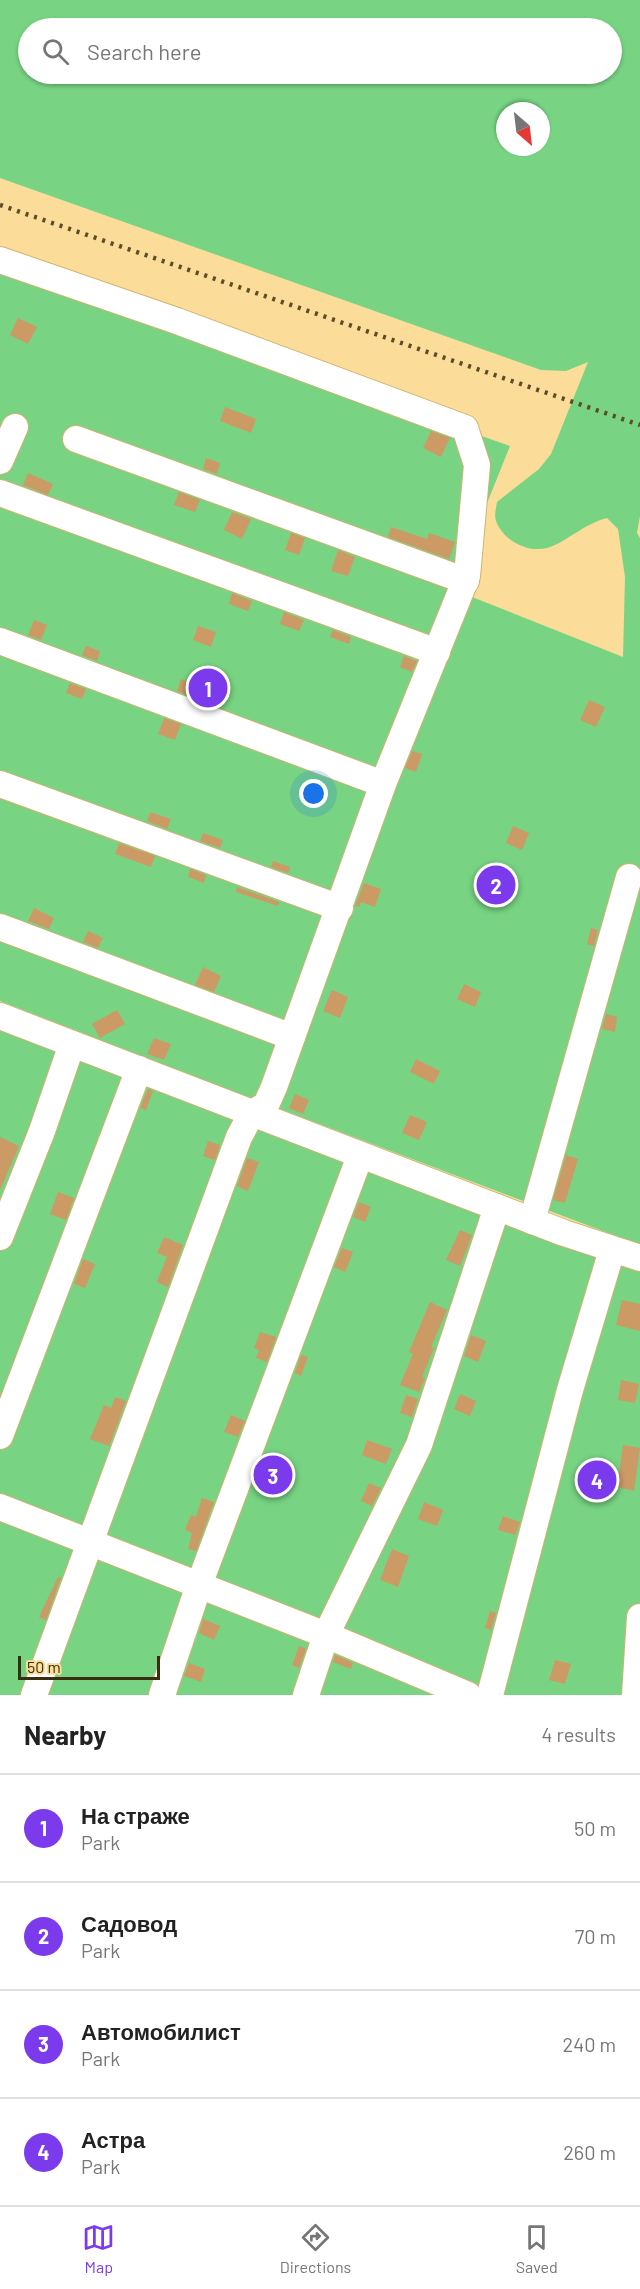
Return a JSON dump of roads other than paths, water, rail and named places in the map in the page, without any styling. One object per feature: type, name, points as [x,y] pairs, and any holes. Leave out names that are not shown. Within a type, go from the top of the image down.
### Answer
[{"type":"street","points":[[0,260],[177,321],[465,428],[477,465],[466,581],[383,784],[340,908],[266,1105],[252,1113],[239,1137],[34,1695]]},
{"type":"street","points":[[0,461],[15,427]]},
{"type":"street","points":[[76,439],[466,581]]},
{"type":"street","points":[[0,493],[437,652]]},
{"type":"street","points":[[0,640],[383,784]]},
{"type":"street","points":[[0,784],[340,908]]},
{"type":"street","points":[[532,1221],[629,877]]},
{"type":"street","points":[[0,927],[292,1037]]},
{"type":"street","points":[[0,1016],[360,1156],[532,1221],[640,1258]]},
{"type":"street","points":[[0,1237],[42,1131],[72,1044]]},
{"type":"street","points":[[0,1436],[139,1070]]},
{"type":"street","points":[[162,1695],[199,1585],[360,1156]]},
{"type":"street","points":[[306,1695],[326,1635],[419,1445],[497,1207]]},
{"type":"street","points":[[490,1695],[570,1390],[612,1250]]},
{"type":"street","points":[[0,1507],[326,1635],[468,1695]]},
{"type":"street","points":[[635,1695],[640,1617]]},
{"type":"railway","points":[[0,205],[640,425]]},
{"type":"place","name":"На страже","points":[[208,688]]},
{"type":"place","name":"Садовод","points":[[496,885]]},
{"type":"place","name":"Автомобилист","points":[[273,1475]]},
{"type":"place","name":"Астра","points":[[597,1480]]}]
